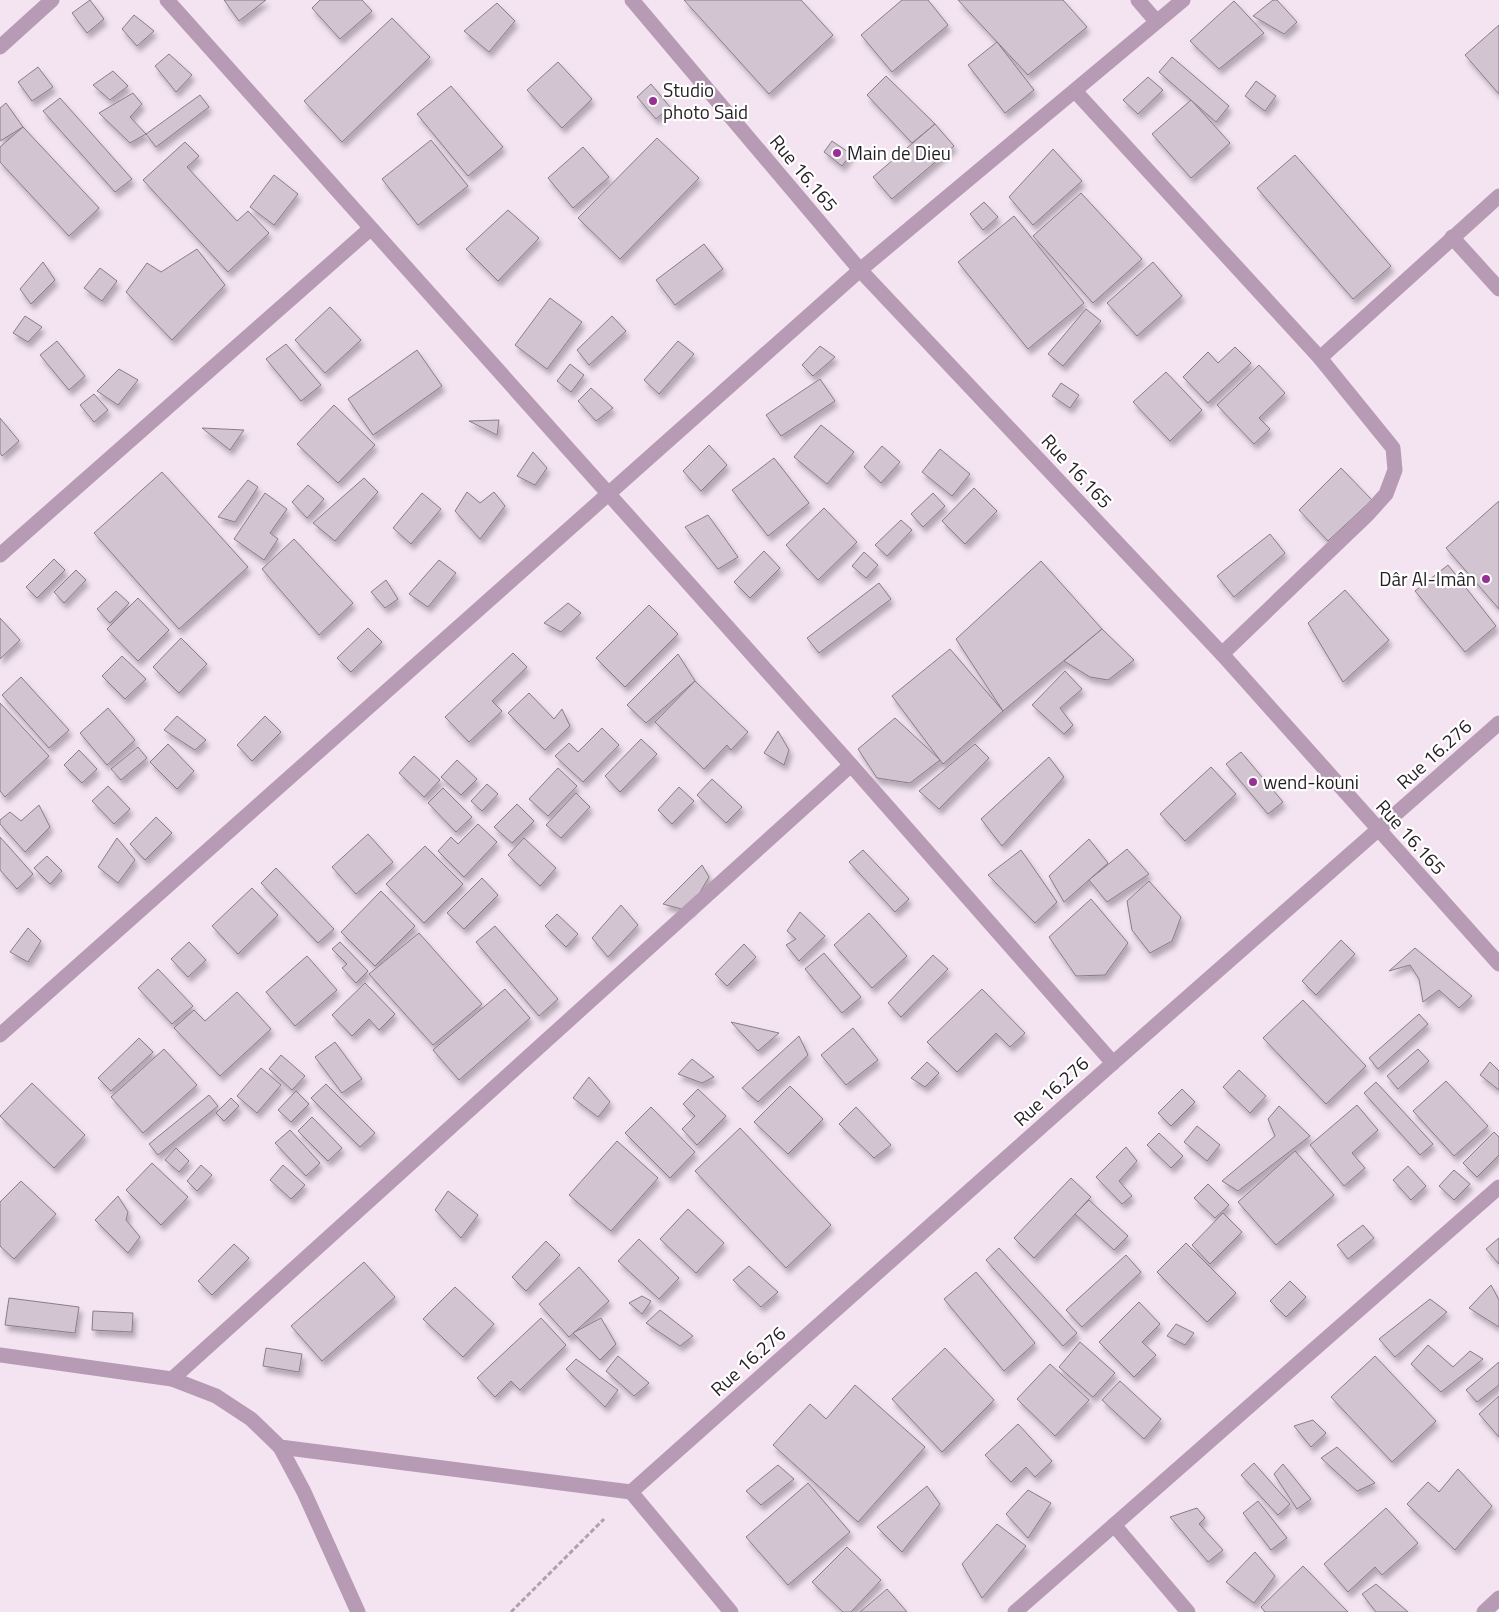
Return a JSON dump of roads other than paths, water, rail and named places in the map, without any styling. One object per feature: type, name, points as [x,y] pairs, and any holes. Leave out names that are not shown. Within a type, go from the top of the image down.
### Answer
[{"type":"street","points":[[0,47],[52,0]]},
{"type":"street","points":[[167,0],[851,765],[1113,1062]]},
{"type":"street","name":"Rue 16.165","points":[[632,0],[860,270],[1222,654],[1499,964]]},
{"type":"street","points":[[1138,0],[1156,21]]},
{"type":"street","points":[[0,1035],[860,270],[1183,0]]},
{"type":"street","points":[[1075,90],[1320,358],[1393,448],[1394,470],[1386,494],[1368,514],[1222,654]]},
{"type":"street","points":[[1320,358],[1499,196]]},
{"type":"street","points":[[0,555],[370,228]]},
{"type":"street","points":[[1452,237],[1499,289]]},
{"type":"street","name":"Rue 16.276","points":[[631,1492],[1113,1062],[1499,723]]},
{"type":"street","points":[[172,1380],[851,765]]},
{"type":"street","points":[[1015,1612],[1499,1187]]},
{"type":"street","points":[[0,1355],[172,1380],[216,1396],[251,1419],[280,1448],[304,1492],[358,1612]]},
{"type":"street","points":[[280,1448],[631,1492],[731,1612]]},
{"type":"street","points":[[1114,1525],[1188,1612]]},
{"type":"street","points":[[1484,1612],[1499,1598]]},
{"type":"place","name":"Studio photo Said","points":[[653,101]]},
{"type":"place","name":"Main de Dieu","points":[[837,153]]},
{"type":"place","name":"Dâr Al-Imân","points":[[1486,579]]},
{"type":"place","name":"wend-kouni","points":[[1253,782]]}]
